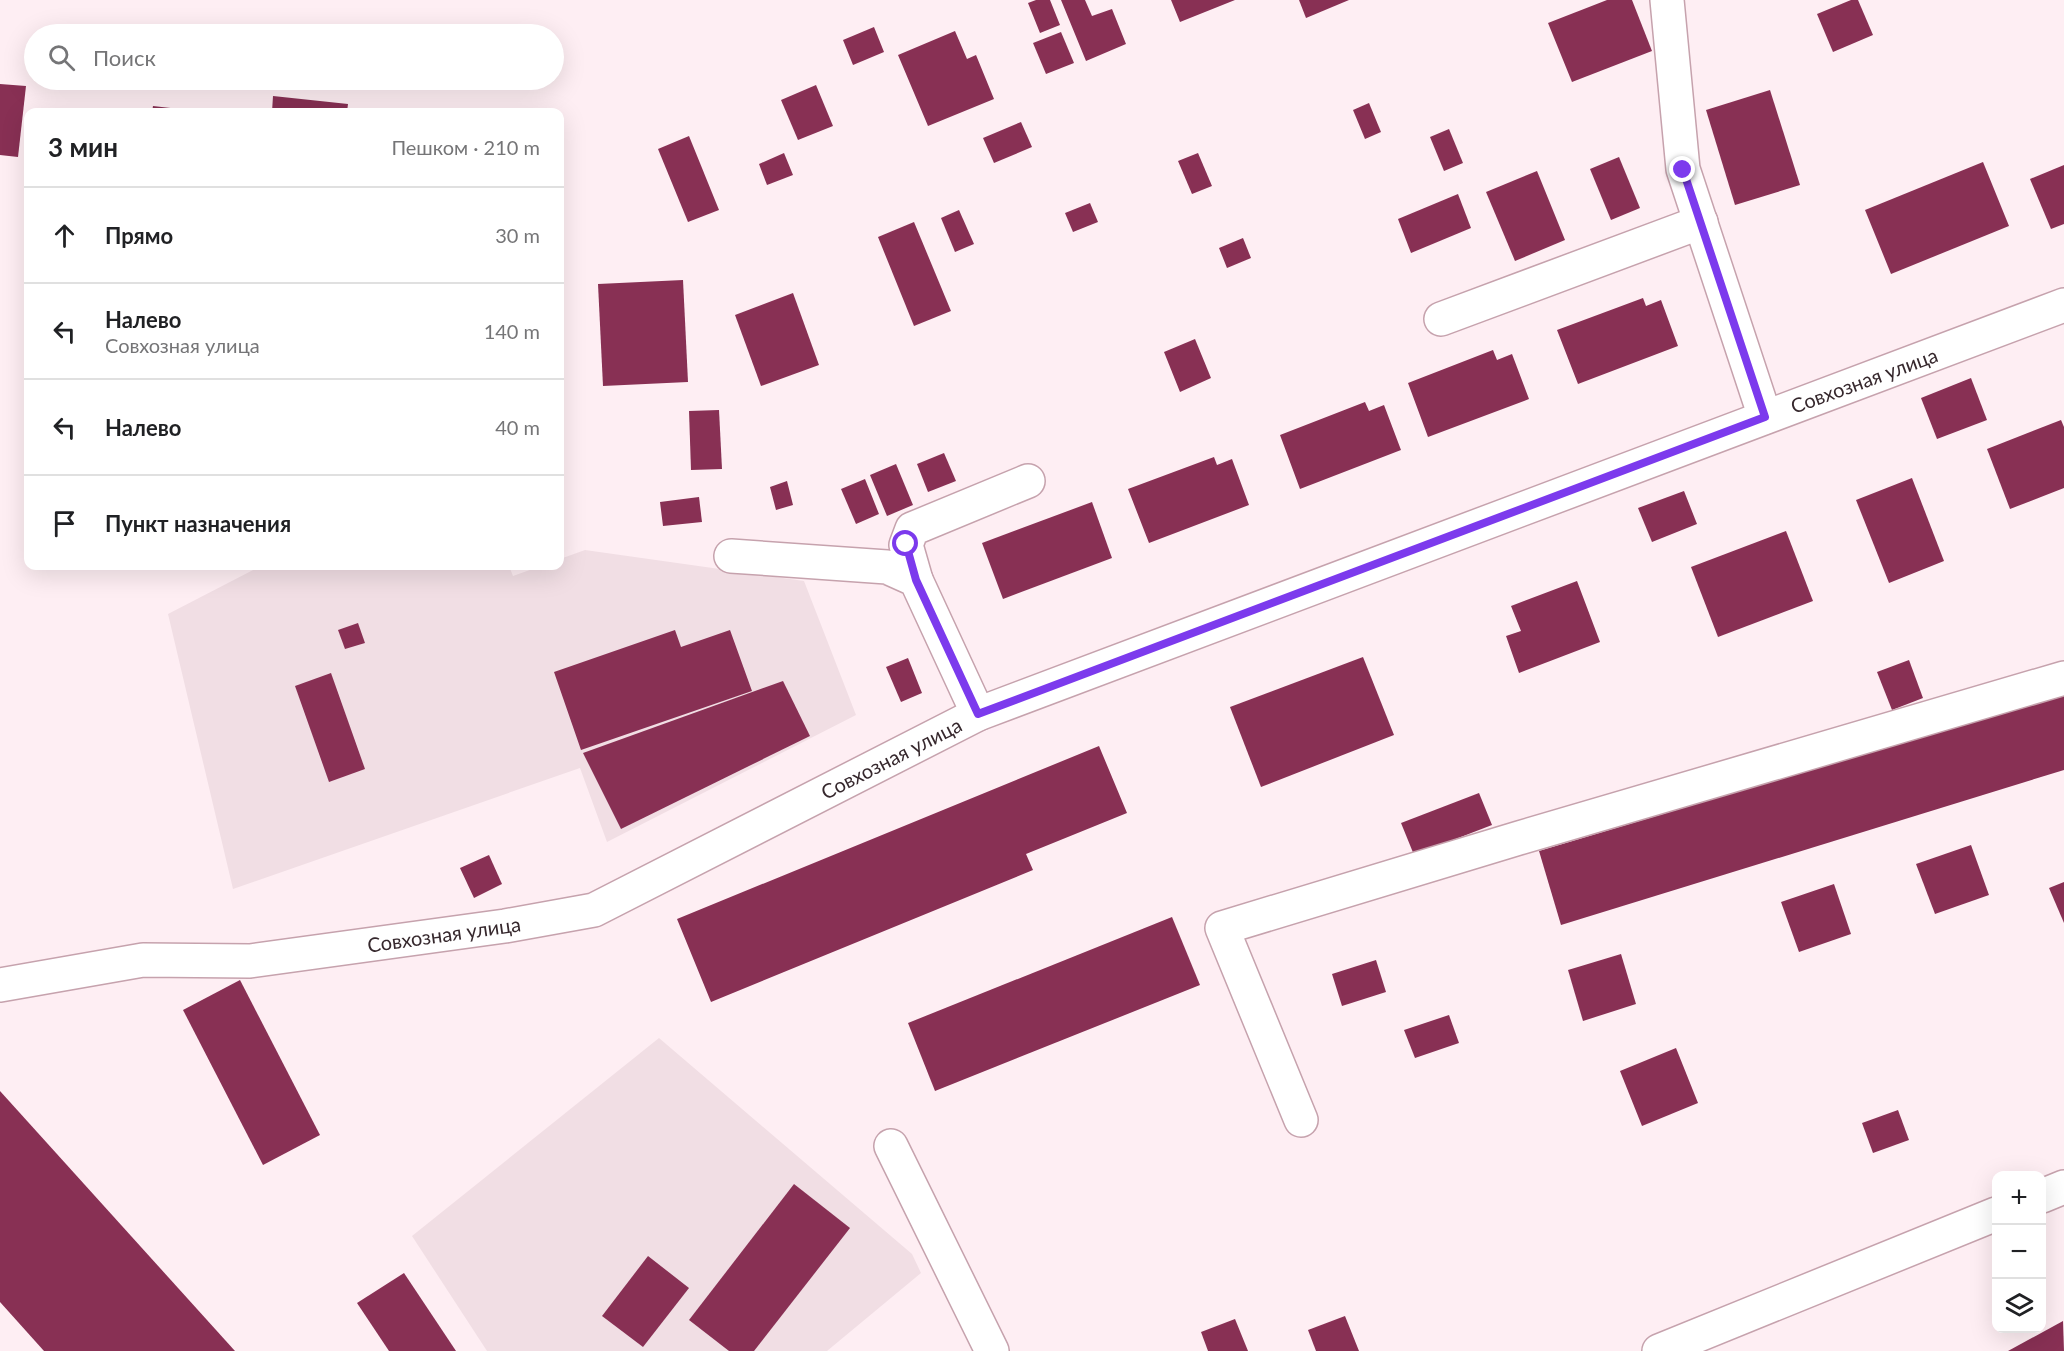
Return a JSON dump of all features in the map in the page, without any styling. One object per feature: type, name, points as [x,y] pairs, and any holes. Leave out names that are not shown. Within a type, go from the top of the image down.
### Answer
[{"type":"street","points":[[1667,0],[1683,170],[1765,417]]},
{"type":"street","points":[[1442,319],[1701,222]]},
{"type":"street","name":"Совхозная улица","points":[[0,985],[143,960],[250,961],[505,926],[594,910],[978,714],[2064,305]]},
{"type":"street","points":[[978,714],[916,580],[906,544],[912,529],[1028,481]]},
{"type":"street","points":[[731,556],[887,567],[916,580]]},
{"type":"street","points":[[1301,1120],[1222,928],[2064,678]]},
{"type":"street","points":[[891,1146],[992,1351]]},
{"type":"street","points":[[2046,1194],[2064,1186]]},
{"type":"street","points":[[1659,1351],[1992,1216]]},
{"type":"shaded area","points":[[585,550],[804,581],[856,715],[607,842],[580,768],[233,889],[168,614],[253,570],[511,570],[513,576],[530,570],[564,570],[564,558]]},
{"type":"shaded area","points":[[659,1038],[912,1254],[921,1273],[827,1351],[487,1351],[412,1236]]},
{"type":"building","points":[[1036,0],[1050,0],[1060,25],[1040,33],[1028,3]]},
{"type":"building","points":[[1061,0],[1085,0],[1092,16],[1112,9],[1126,44],[1086,61]]},
{"type":"building","points":[[1171,0],[1235,0],[1180,22]]},
{"type":"building","points":[[1299,0],[1349,0],[1306,18]]},
{"type":"building","points":[[1607,0],[1632,0],[1652,51],[1572,82],[1548,23]]},
{"type":"building","points":[[1851,0],[1858,0],[1873,35],[1833,52],[1817,14]]},
{"type":"building","points":[[874,27],[884,52],[853,65],[843,40]]},
{"type":"building","points":[[955,31],[967,59],[976,55],[994,99],[928,126],[898,55]]},
{"type":"building","points":[[1061,32],[1074,63],[1046,74],[1033,43]]},
{"type":"building","points":[[0,84],[24,86],[26,90],[18,157],[0,155]]},
{"type":"building","points":[[816,85],[833,126],[798,140],[781,100]]},
{"type":"building","points":[[1770,90],[1800,185],[1735,205],[1706,110]]},
{"type":"building","points":[[273,96],[348,104],[348,108],[272,108]]},
{"type":"building","points":[[1369,103],[1381,132],[1365,139],[1353,110]]},
{"type":"building","points":[[1021,122],[1032,147],[994,163],[983,138]]},
{"type":"building","points":[[1449,129],[1463,163],[1444,171],[1430,137]]},
{"type":"building","points":[[689,136],[719,210],[688,222],[658,149]]},
{"type":"building","points":[[784,153],[793,175],[767,185],[759,164]]},
{"type":"building","points":[[1198,153],[1212,186],[1192,194],[1178,161]]},
{"type":"building","points":[[1619,157],[1640,208],[1611,220],[1590,169]]},
{"type":"building","points":[[1983,162],[2009,226],[1891,274],[1865,210]]},
{"type":"building","points":[[2064,165],[2064,224],[2051,229],[2030,179]]},
{"type":"building","points":[[1537,171],[1565,240],[1515,261],[1486,192]]},
{"type":"building","points":[[1458,194],[1471,228],[1411,253],[1398,219]]},
{"type":"building","points":[[1090,203],[1098,222],[1073,232],[1065,213]]},
{"type":"building","points":[[959,210],[974,244],[955,252],[941,218]]},
{"type":"building","points":[[914,222],[951,311],[914,326],[878,237]]},
{"type":"building","points":[[1243,238],[1251,258],[1227,268],[1219,248]]},
{"type":"building","points":[[683,280],[688,382],[603,386],[598,284]]},
{"type":"building","points":[[793,293],[819,365],[761,386],[735,315]]},
{"type":"building","points":[[1643,298],[1646,306],[1661,300],[1678,346],[1578,384],[1557,330]]},
{"type":"building","points":[[1195,339],[1211,378],[1180,392],[1164,352]]},
{"type":"building","points":[[1493,350],[1497,360],[1512,354],[1529,399],[1428,437],[1408,383]]},
{"type":"building","points":[[1971,378],[1987,420],[1937,439],[1921,398]]},
{"type":"building","points":[[1365,402],[1369,411],[1384,405],[1401,450],[1300,489],[1280,435]]},
{"type":"building","points":[[719,410],[722,469],[691,470],[689,411]]},
{"type":"building","points":[[2061,420],[2064,427],[2064,488],[2010,509],[1987,449]]},
{"type":"building","points":[[944,453],[956,481],[928,492],[917,464]]},
{"type":"building","points":[[1214,457],[1217,465],[1232,459],[1249,505],[1149,543],[1128,489]]},
{"type":"building","points":[[896,464],[913,505],[887,516],[870,475]]},
{"type":"building","points":[[1912,478],[1944,561],[1889,583],[1856,500]]},
{"type":"building","points":[[865,479],[879,514],[856,524],[841,489]]},
{"type":"building","points":[[787,481],[793,505],[776,510],[770,487]]},
{"type":"building","points":[[1684,491],[1697,524],[1652,542],[1638,508]]},
{"type":"building","points":[[699,497],[702,522],[663,526],[660,502]]},
{"type":"building","points":[[1092,502],[1112,558],[1003,599],[982,543]]},
{"type":"building","points":[[1786,531],[1813,601],[1718,637],[1691,567]]},
{"type":"building","points":[[1577,581],[1600,642],[1519,673],[1506,636],[1521,631],[1511,606]]},
{"type":"building","points":[[358,623],[365,643],[345,649],[338,630]]},
{"type":"building","points":[[675,630],[681,647],[730,630],[752,691],[581,750],[554,672]]},
{"type":"building","points":[[1363,657],[1394,735],[1261,787],[1230,707]]},
{"type":"building","points":[[908,658],[922,693],[901,702],[886,667]]},
{"type":"building","points":[[1909,660],[1923,698],[1892,710],[1877,672]]},
{"type":"building","points":[[331,673],[365,769],[329,782],[295,686]]},
{"type":"building","points":[[783,681],[810,736],[621,829],[583,753]]},
{"type":"building","points":[[2064,694],[2064,770],[1561,925],[1539,851]]},
{"type":"building","points":[[1099,746],[1127,813],[1026,854],[1033,870],[711,1002],[677,919]]},
{"type":"building","points":[[1479,793],[1492,825],[1414,855],[1401,823]]},
{"type":"building","points":[[1971,845],[1989,895],[1935,914],[1916,864]]},
{"type":"building","points":[[489,855],[502,884],[474,898],[460,868]]},
{"type":"building","points":[[2064,882],[2064,923],[2049,888]]},
{"type":"building","points":[[1834,884],[1851,934],[1799,952],[1781,902]]},
{"type":"building","points":[[1172,917],[1200,985],[935,1091],[908,1023]]},
{"type":"building","points":[[1621,954],[1636,1004],[1583,1021],[1568,970]]},
{"type":"building","points":[[1376,960],[1386,992],[1342,1006],[1332,974]]},
{"type":"building","points":[[240,980],[320,1135],[263,1165],[183,1010]]},
{"type":"building","points":[[1449,1015],[1459,1043],[1415,1058],[1404,1030]]},
{"type":"building","points":[[1676,1048],[1698,1103],[1642,1126],[1620,1071]]},
{"type":"building","points":[[0,1091],[235,1351],[44,1351],[0,1302]]},
{"type":"building","points":[[1898,1110],[1909,1140],[1873,1153],[1862,1123]]},
{"type":"building","points":[[794,1184],[850,1228],[754,1351],[729,1351],[689,1320]]},
{"type":"building","points":[[648,1256],[689,1288],[643,1347],[602,1316]]},
{"type":"building","points":[[404,1273],[456,1351],[389,1351],[357,1303]]},
{"type":"building","points":[[1345,1316],[1359,1351],[1316,1351],[1308,1330]]},
{"type":"building","points":[[1235,1319],[1248,1351],[1208,1351],[1201,1332]]},
{"type":"building","points":[[2063,1321],[2064,1351],[2008,1351],[2041,1333],[2046,1333],[2046,1330]]},
{"type":"route","points":[[906,544],[916,580],[978,714],[1765,417],[1683,170]]}]
